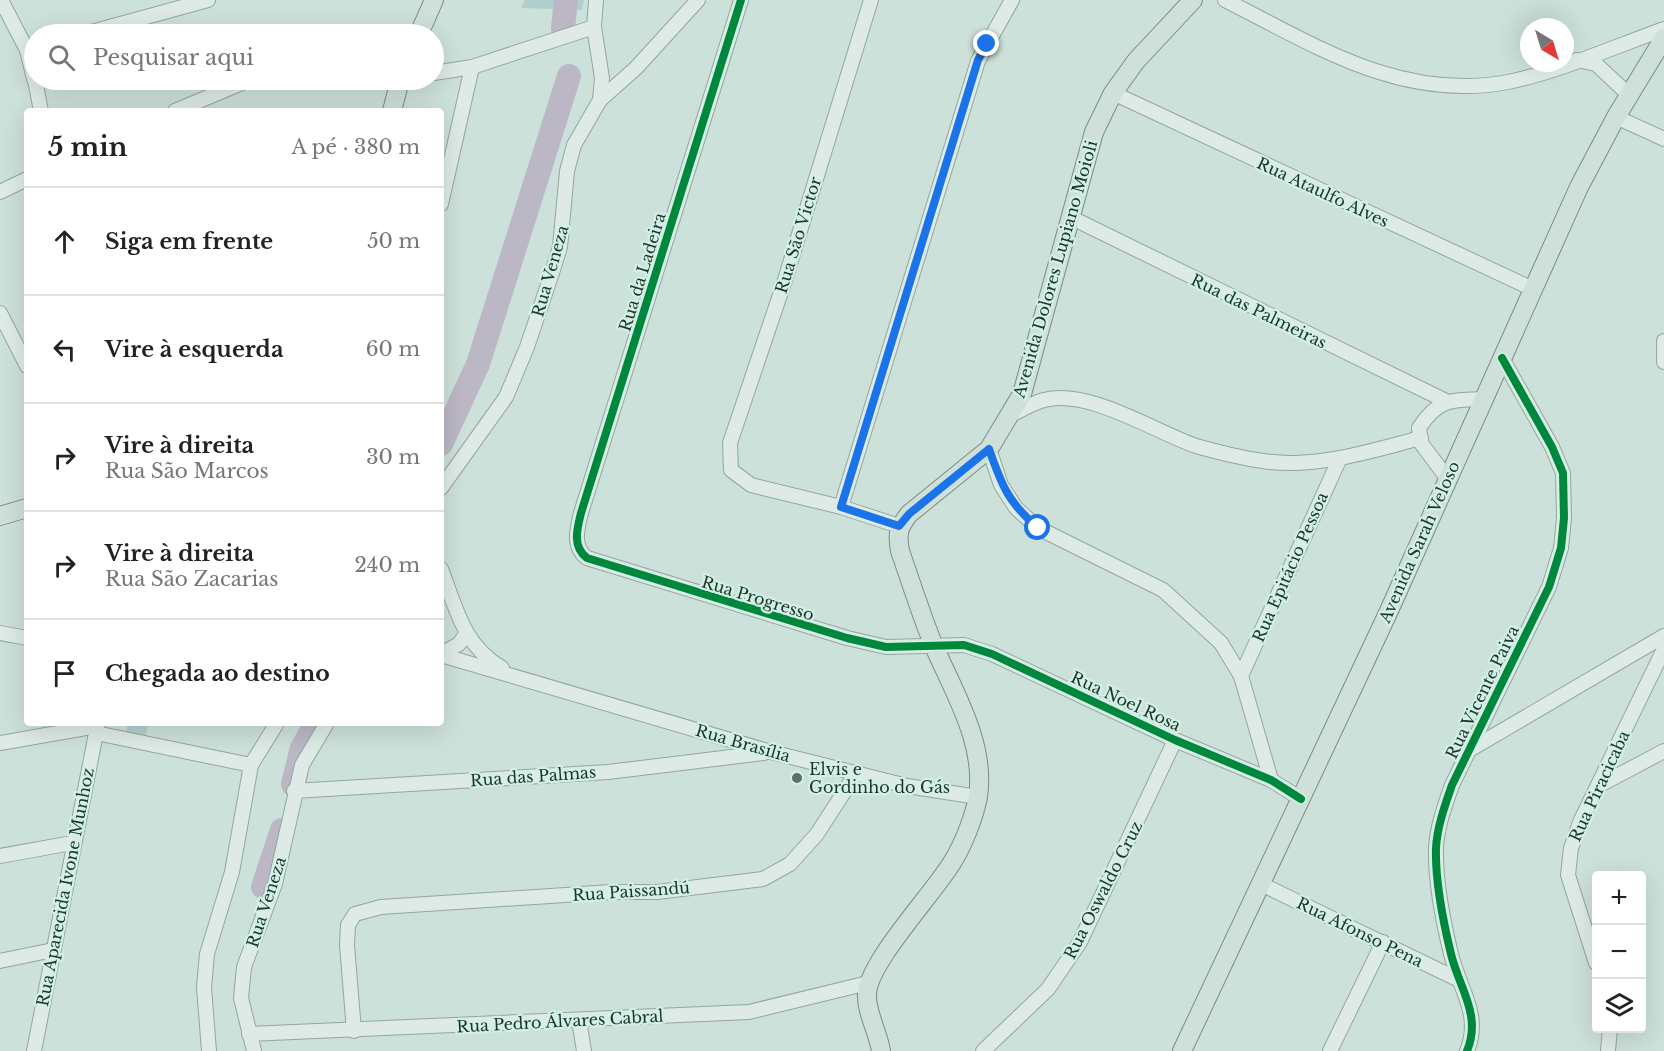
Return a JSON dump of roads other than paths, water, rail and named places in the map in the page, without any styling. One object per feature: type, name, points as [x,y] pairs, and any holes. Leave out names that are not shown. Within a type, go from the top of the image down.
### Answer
[{"type":"main road","points":[[423,24],[434,0]]},
{"type":"main road","name":"Avenida Dolores Lupiano Moioli","points":[[899,526],[909,514],[989,449],[1011,415],[1022,394],[1094,132],[1113,93],[1136,61],[1193,0]]},
{"type":"main road","name":"Avenida Sarah Veloso","points":[[1182,1051],[1301,799],[1579,187],[1629,94],[1664,38]]},
{"type":"main road","points":[[393,108],[397,90]]},
{"type":"main road","points":[[0,516],[24,509]]},
{"type":"main road","points":[[881,1051],[866,996],[868,983],[889,949],[954,860],[978,797],[976,750],[962,707],[934,645],[900,551],[897,536],[899,526]]},
{"type":"street","points":[[1,0],[24,38]]},
{"type":"street","points":[[120,24],[208,0]]},
{"type":"street","name":"Rua Veneza","points":[[444,484],[506,397],[527,347],[560,247],[567,171],[574,145],[600,100],[602,78],[594,27],[596,0]]},
{"type":"street","points":[[600,100],[636,68],[698,0]]},
{"type":"street","name":"Rua da Ladeira","points":[[579,553],[576,541],[581,513],[741,0]]},
{"type":"street","name":"Rua São Victor","points":[[841,507],[751,485],[731,470],[730,443],[784,282],[871,0]]},
{"type":"street","points":[[899,526],[841,507],[978,60],[1012,0]]},
{"type":"street","points":[[1225,0],[1349,62],[1395,79],[1416,83],[1470,85],[1509,82],[1664,29]]},
{"type":"street","points":[[444,71],[472,67],[594,27]]},
{"type":"street","points":[[1577,60],[1596,64],[1629,94]]},
{"type":"street","points":[[444,191],[472,67]]},
{"type":"street","points":[[36,90],[40,108]]},
{"type":"street","points":[[182,108],[225,90]]},
{"type":"street","name":"Rua Ataulfo Alves","points":[[1113,93],[1533,289]]},
{"type":"street","points":[[1616,117],[1664,139]]},
{"type":"street","points":[[0,192],[24,180]]},
{"type":"street","name":"Rua das Palmeiras","points":[[1072,218],[1448,402]]},
{"type":"street","points":[[0,313],[24,360]]},
{"type":"street","points":[[1664,340],[1664,362]]},
{"type":"street","name":"Rua Vicente Paiva","points":[[1467,1051],[1470,1043],[1472,1015],[1451,953],[1436,848],[1442,815],[1452,785],[1549,586],[1561,548],[1564,518],[1563,473],[1552,447],[1502,358]]},
{"type":"street","points":[[1011,415],[1045,399],[1072,399],[1121,413],[1196,446],[1264,462],[1304,463],[1340,458],[1421,438]]},
{"type":"street","points":[[1447,478],[1430,456],[1419,428],[1430,410],[1448,402],[1483,399]]},
{"type":"street","points":[[989,449],[1001,485],[1016,508],[1038,528],[1163,590],[1221,643],[1241,676],[1272,780]]},
{"type":"street","name":"Rua Epitácio Pessoa","points":[[1241,676],[1340,458]]},
{"type":"street","name":"Rua Progresso","points":[[579,553],[587,558],[654,581],[847,639],[886,647],[934,645]]},
{"type":"street","name":"Rua Brasília","points":[[444,584],[447,600],[466,634],[480,653],[512,674]]},
{"type":"street","points":[[0,633],[24,637]]},
{"type":"street","points":[[444,653],[459,644],[466,634]]},
{"type":"street","points":[[1471,749],[1664,636]]},
{"type":"street","name":"Rua Noel Rosa","points":[[934,645],[964,645],[992,654],[1175,740],[1272,780],[1301,799]]},
{"type":"street","name":"Rua Piracicaba","points":[[1592,950],[1569,875],[1570,848],[1580,822],[1664,649]]},
{"type":"street","name":"Rua Brasília","points":[[444,656],[512,674],[771,753],[857,772],[907,786],[978,797]]},
{"type":"street","points":[[209,1051],[204,1018],[207,954],[232,872],[251,765],[276,726]]},
{"type":"street","name":"Rua Veneza","points":[[254,1051],[241,998],[244,967],[275,884],[294,791],[302,765],[325,726]]},
{"type":"street","points":[[0,743],[97,727],[251,765]]},
{"type":"street","name":"Rua Aparecida Ivone Munhoz","points":[[34,1051],[72,843],[97,727]]},
{"type":"street","name":"Rua Oswaldo Cruz","points":[[983,1051],[1048,989],[1080,942],[1175,740]]},
{"type":"street","points":[[1598,786],[1664,751]]},
{"type":"street","name":"Rua das Palmas","points":[[294,791],[608,772],[771,753]]},
{"type":"street","name":"Rua Paissandú","points":[[354,1030],[347,945],[348,926],[356,914],[381,907],[611,892],[657,892],[763,879],[790,864],[817,834],[857,772]]},
{"type":"street","points":[[0,856],[72,843]]},
{"type":"street","name":"Rua Afonso Pena","points":[[1261,884],[1459,980]]},
{"type":"street","points":[[1330,1051],[1383,942]]},
{"type":"street","points":[[0,961],[53,950]]},
{"type":"street","name":"Rua Pedro Álvares Cabral","points":[[249,1035],[749,1012],[868,983]]},
{"type":"street","points":[[579,1020],[584,1051]]},
{"type":"street","points":[[1608,1051],[1610,1033]]},
{"type":"waterway","points":[[563,28],[566,0]]},
{"type":"waterway","points":[[444,438],[478,364],[569,76]]},
{"type":"waterway","points":[[293,784],[302,748],[314,726]]},
{"type":"waterway","points":[[263,887],[282,830]]},
{"type":"place","name":"Elvis e Gordinho do Gás","points":[[797,778]]}]
